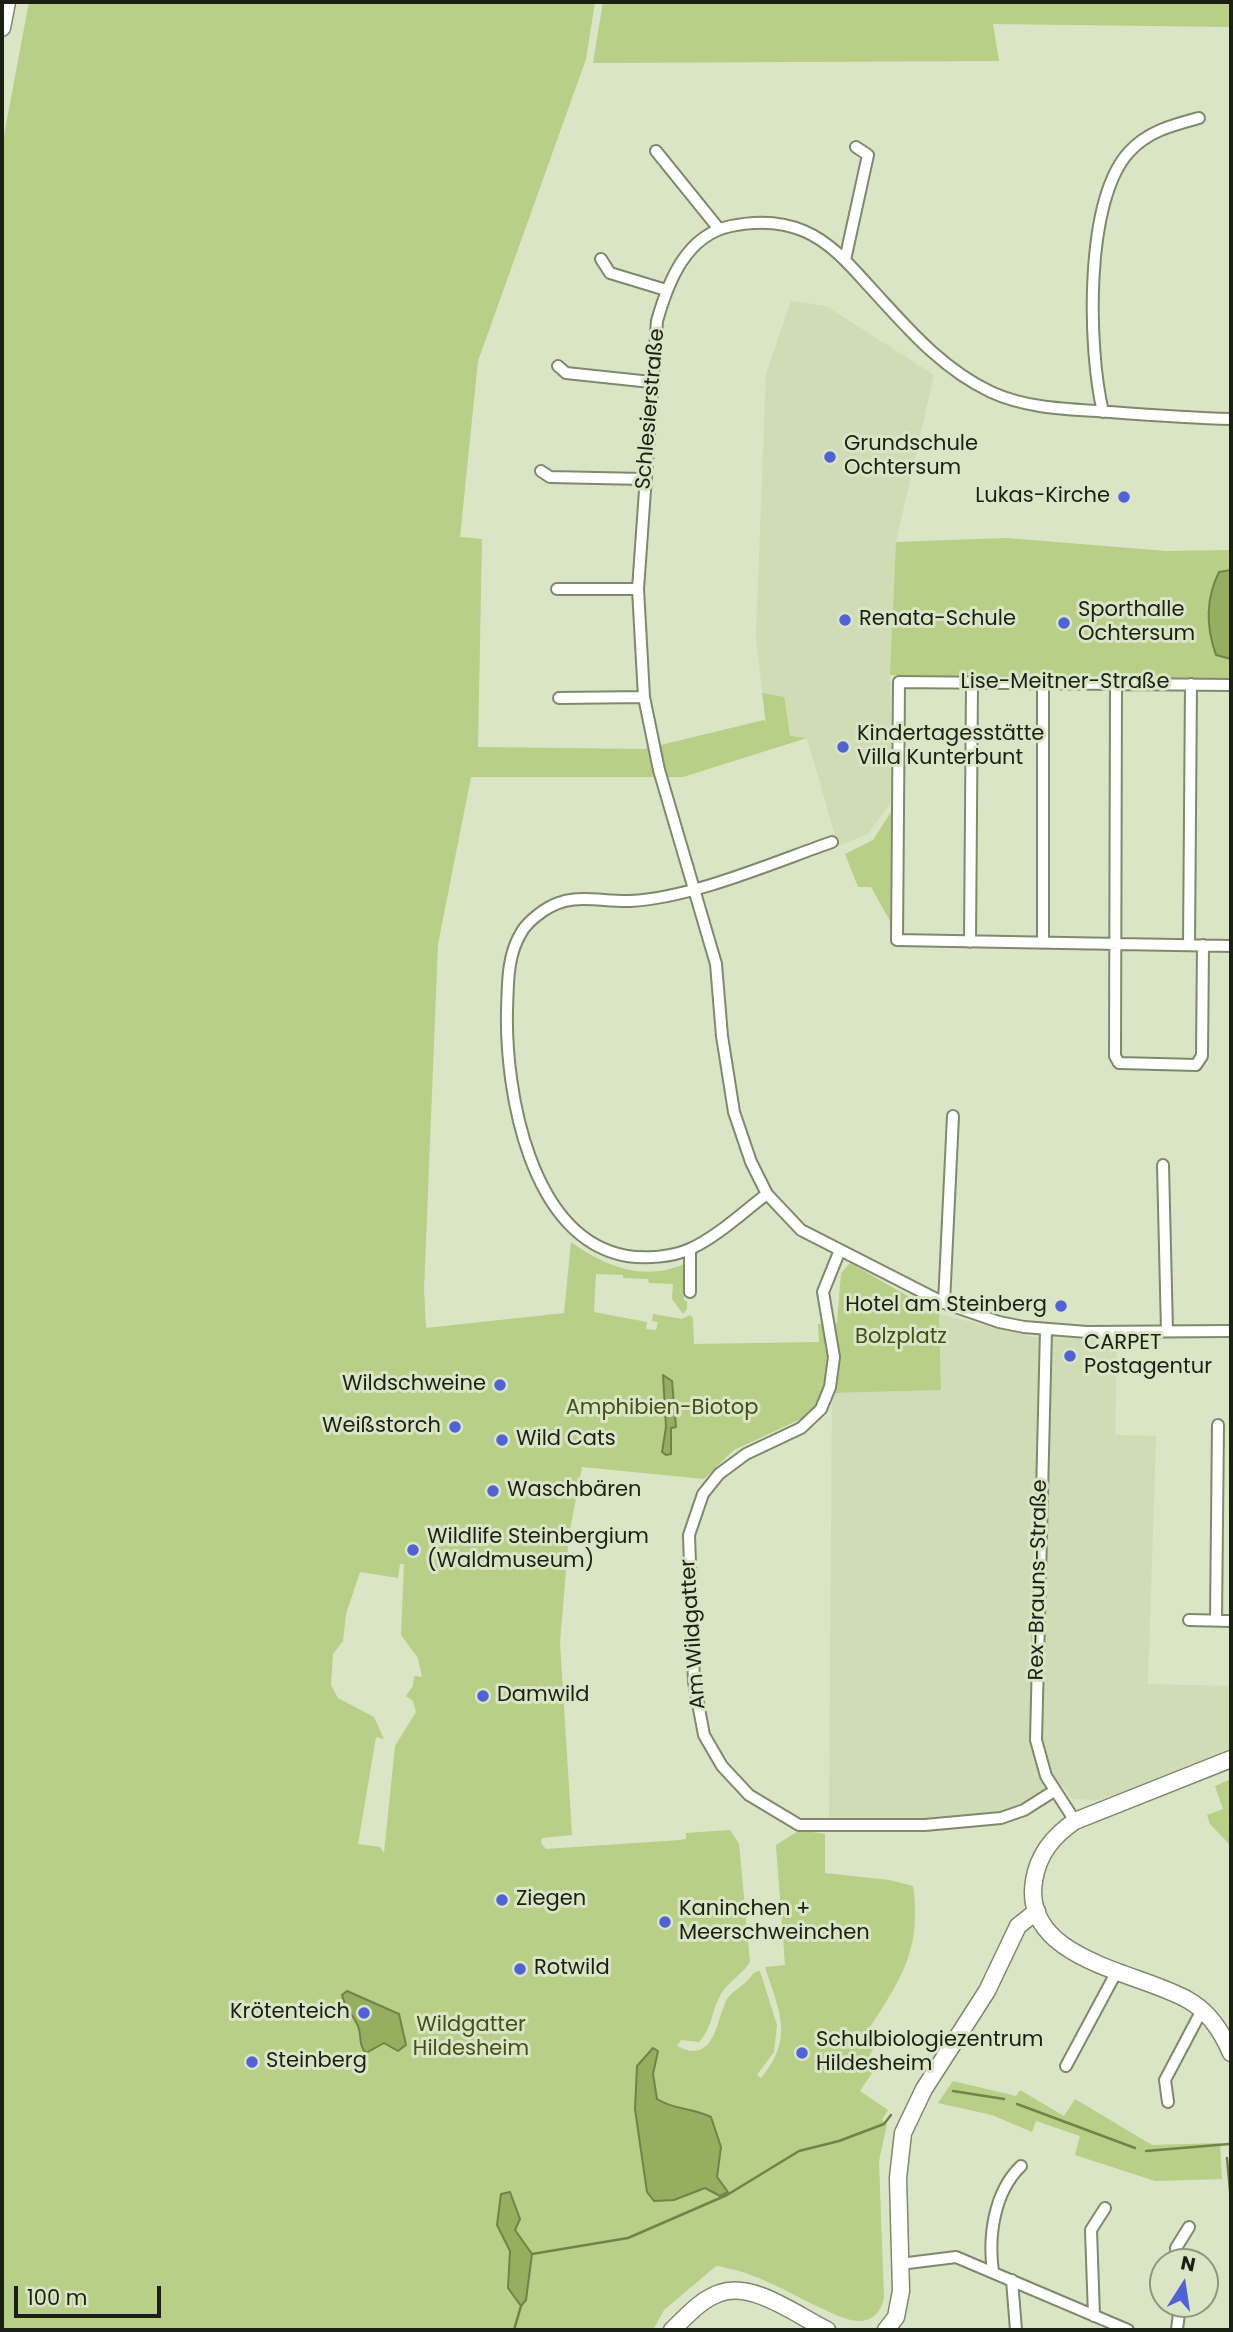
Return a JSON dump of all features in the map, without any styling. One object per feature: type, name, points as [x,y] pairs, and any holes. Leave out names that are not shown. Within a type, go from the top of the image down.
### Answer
[{"type":"street","points":[[2,27],[6,2]]},
{"type":"street","points":[[1102,412],[1095,356],[1094,288],[1097,246],[1110,183],[1130,151],[1151,135],[1158,130],[1199,118]]},
{"type":"street","points":[[845,260],[868,155],[856,147]]},
{"type":"street","points":[[656,151],[719,229]]},
{"type":"street","name":"Schlesierstraße","points":[[1231,419],[1102,412],[1034,405],[971,382],[936,356],[826,243],[802,230],[760,221],[719,229],[685,257],[666,290],[655,334],[638,589],[645,696],[659,769],[696,888],[716,964],[722,1036],[734,1112],[751,1162],[767,1194],[801,1230],[944,1303],[999,1322],[1046,1330],[1231,1331]]},
{"type":"street","points":[[601,259],[610,273],[666,290]]},
{"type":"street","points":[[558,366],[566,373],[651,382]]},
{"type":"street","points":[[541,471],[550,477],[644,479]]},
{"type":"street","points":[[557,589],[638,589]]},
{"type":"street","name":"Lise-Meitner-Straße","points":[[970,942],[897,940],[899,682],[1231,685]]},
{"type":"street","points":[[972,683],[970,942],[1231,946]]},
{"type":"street","points":[[1043,943],[1044,683]]},
{"type":"street","points":[[1116,683],[1115,1056],[1119,1063],[1196,1065],[1202,1056],[1203,945]]},
{"type":"street","points":[[1189,945],[1191,684]]},
{"type":"street","points":[[559,698],[645,696]]},
{"type":"street","points":[[767,1194],[690,1249],[640,1258],[607,1252],[578,1233],[552,1200],[528,1152],[514,1103],[506,1040],[510,960],[521,932],[542,911],[568,898],[628,901],[663,897],[832,842]]},
{"type":"street","points":[[944,1303],[953,1116]]},
{"type":"street","points":[[1163,1165],[1167,1331]]},
{"type":"street","points":[[690,1249],[690,1292]]},
{"type":"street","name":"Am Wildgatter","points":[[840,1250],[823,1292],[834,1357],[830,1387],[821,1409],[801,1428],[746,1454],[719,1474],[704,1494],[689,1535],[694,1682],[704,1735],[722,1766],[749,1795],[799,1825],[925,1825],[1001,1818],[1024,1810],[1054,1791]]},
{"type":"street","name":"Rex-Brauns-Straße","points":[[1046,1330],[1036,1740],[1039,1759],[1054,1791],[1075,1821]]},
{"type":"street","points":[[1216,1620],[1218,1425]]},
{"type":"street","points":[[1189,1620],[1231,1620]]},
{"type":"street","points":[[1231,1759],[1075,1821],[1051,1841],[1038,1864],[1033,1888],[1037,1911],[1061,1944],[1079,1956],[1172,1991],[1202,2010],[1231,2053]]},
{"type":"street","points":[[886,2330],[893,2324],[900,2304],[898,2161],[908,2118],[987,1991],[1018,1926],[1037,1911]]},
{"type":"street","points":[[1066,2066],[1117,1971]]},
{"type":"street","points":[[1168,2102],[1165,2080],[1202,2010]]},
{"type":"street","points":[[993,2272],[990,2237],[1007,2180],[1021,2166]]},
{"type":"street","points":[[1101,2322],[1091,2230],[1105,2208]]},
{"type":"street","points":[[1176,2248],[1189,2227]]},
{"type":"street","points":[[900,2264],[945,2256],[993,2272],[1101,2322],[1128,2330]]},
{"type":"street","points":[[1012,2280],[1016,2330]]},
{"type":"street","points":[[672,2330],[708,2299],[734,2291],[760,2297],[827,2330]]},
{"type":"shaded area","points":[[791,301],[826,306],[934,375],[896,542],[890,675],[893,799],[868,834],[838,846],[807,738],[767,735],[756,636],[766,374]]},
{"type":"shaded area","points":[[1231,570],[1231,659],[1216,655],[1208,613],[1211,593],[1219,572]]},
{"type":"shaded area","points":[[939,1314],[1032,1337],[1117,1340],[1115,1435],[1156,1436],[1148,1684],[1231,1686],[1231,1753],[1205,1767],[1099,1800],[1072,1799],[1062,1784],[1021,1806],[974,1818],[829,1822],[832,1393],[941,1390]]},
{"type":"shaded area","points":[[663,1375],[672,1381],[676,1427],[671,1428],[671,1454],[666,1455],[662,1452],[666,1427]]},
{"type":"shaded area","points":[[347,1991],[399,2014],[406,2045],[398,2051],[384,2043],[366,2053],[362,2047],[358,2026],[343,1999],[342,1995]]},
{"type":"shaded area","points":[[653,2048],[658,2051],[653,2074],[657,2099],[711,2117],[721,2147],[717,2177],[728,2192],[720,2196],[705,2188],[674,2200],[654,2201],[647,2192],[635,2109],[637,2066]]},
{"type":"shaded area","points":[[510,2192],[520,2219],[515,2230],[532,2254],[526,2300],[521,2306],[508,2288],[510,2251],[497,2225],[501,2194]]},
{"type":"green space","name":"Steinberg","points":[[29,2],[595,2],[586,59],[478,361],[460,537],[482,539],[478,747],[644,749],[764,720],[766,723],[762,693],[784,697],[790,736],[807,738],[683,777],[471,777],[438,944],[424,1290],[426,1328],[564,1313],[571,1242],[597,1258],[625,1269],[654,1272],[684,1264],[684,1300],[687,1301],[687,1309],[683,1314],[672,1299],[673,1284],[649,1283],[648,1279],[623,1278],[623,1275],[596,1274],[594,1312],[647,1322],[646,1329],[656,1330],[658,1322],[652,1321],[653,1314],[682,1319],[690,1315],[693,1318],[694,1344],[819,1342],[818,1324],[837,1323],[841,1273],[850,1263],[939,1314],[941,1390],[832,1393],[803,1418],[734,1450],[704,1479],[582,1467],[569,1535],[560,1642],[572,1835],[542,1838],[541,1843],[546,1849],[680,1840],[686,1839],[686,1833],[730,1830],[739,1844],[750,1962],[723,1991],[699,2042],[681,2040],[677,2046],[690,2051],[707,2045],[727,1999],[754,1973],[760,1971],[777,2025],[774,2052],[757,2075],[761,2078],[772,2064],[781,2037],[779,2011],[765,1967],[785,1965],[776,1845],[800,1830],[825,1834],[825,1873],[889,1880],[913,1886],[915,1927],[912,1945],[900,1977],[870,2027],[881,2035],[863,2067],[872,2073],[860,2091],[888,2110],[882,2120],[887,2124],[879,2161],[884,2298],[879,2311],[868,2319],[858,2321],[840,2317],[754,2276],[716,2266],[664,2310],[653,2330],[2,2330],[2,146]],"holes":[[[400,1564],[404,1564],[401,1635],[418,1658],[422,1677],[414,1676],[413,1686],[406,1696],[413,1701],[416,1712],[395,1746],[384,1853],[380,1847],[358,1844],[376,1737],[384,1739],[374,1717],[338,1698],[331,1685],[333,1654],[343,1641],[346,1614],[360,1572],[398,1578]]]},
{"type":"green space","points":[[603,2],[1231,2],[1231,27],[993,24],[999,61],[593,63]]},
{"type":"green space","points":[[1007,538],[1166,551],[1231,550],[1231,679],[890,675],[896,542]]},
{"type":"green space","points":[[891,812],[890,921],[871,887],[858,887],[845,854],[873,840]]},
{"type":"green space","points":[[1231,1779],[1231,1846],[1210,1824],[1207,1815],[1223,1809],[1215,1786]]},
{"type":"green space","points":[[953,2081],[1016,2096],[1020,2090],[1064,2116],[1075,2099],[1152,2145],[1220,2143],[1222,2179],[1155,2181],[1075,2155],[1080,2136],[1036,2121],[1032,2132],[992,2115],[938,2103]]},
{"type":"waterway","points":[[953,2091],[1004,2099]]},
{"type":"waterway","points":[[1017,2104],[1135,2148]]},
{"type":"waterway","points":[[532,2254],[628,2238],[727,2195],[799,2151],[839,2141],[884,2124],[891,2115]]},
{"type":"waterway","points":[[1146,2151],[1229,2144]]},
{"type":"waterway","points":[[1227,2158],[1231,2202]]},
{"type":"waterway","points":[[514,2330],[521,2306]]},
{"type":"place","name":"Grundschule Ochtersum","points":[[830,457]]},
{"type":"place","name":"Lukas-Kirche","points":[[1124,497]]},
{"type":"place","name":"Renata-Schule","points":[[845,620]]},
{"type":"place","name":"Sporthalle Ochtersum","points":[[1064,623]]},
{"type":"place","name":"Kindertagesstätte Villa Kunterbunt","points":[[843,747]]},
{"type":"place","name":"Hotel am Steinberg","points":[[1061,1306]]},
{"type":"place","name":"CARPET Postagentur","points":[[1070,1356]]},
{"type":"place","name":"Wildschweine","points":[[500,1385]]},
{"type":"place","name":"Weißstorch","points":[[455,1427]]},
{"type":"place","name":"Wild Cats","points":[[502,1440]]},
{"type":"place","name":"Waschbären","points":[[493,1491]]},
{"type":"place","name":"Wildlife Steinbergium (Waldmuseum)","points":[[413,1550]]},
{"type":"place","name":"Damwild","points":[[483,1696]]},
{"type":"place","name":"Ziegen","points":[[502,1900]]},
{"type":"place","name":"Kaninchen + Meerschweinchen","points":[[665,1922]]},
{"type":"place","name":"Rotwild","points":[[520,1969]]},
{"type":"place","name":"Krötenteich","points":[[364,2013]]},
{"type":"place","name":"Schulbiologiezentrum Hildesheim","points":[[802,2053]]},
{"type":"place","name":"Steinberg","points":[[252,2062]]},
{"type":"park label","name":"Bolzplatz","points":[[901,1338]]},
{"type":"park label","name":"Amphibien-Biotop","points":[[662,1409]]},
{"type":"park label","name":"Wildgatter Hildesheim","points":[[471,2038]]}]
